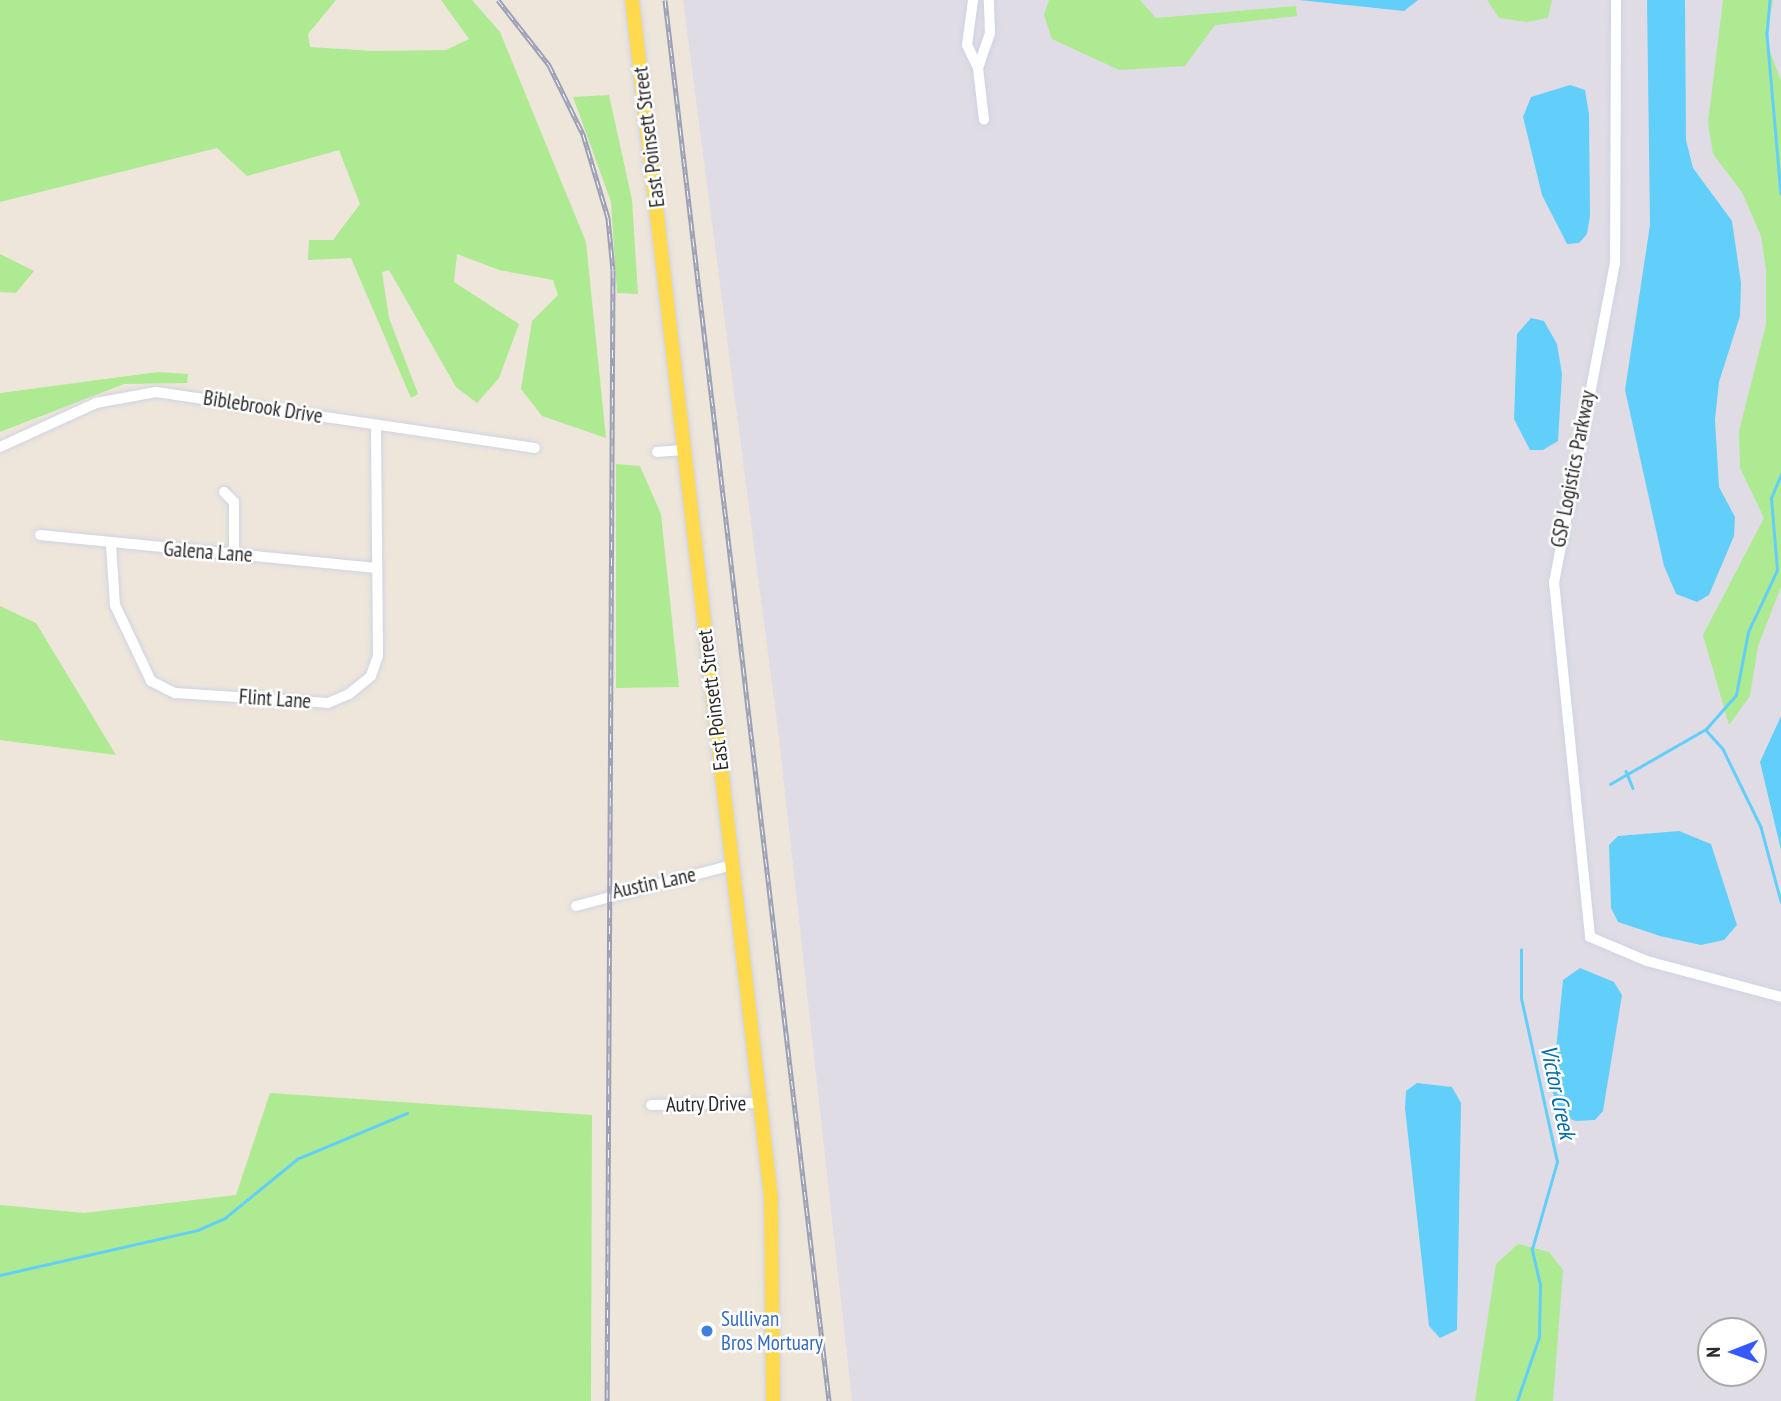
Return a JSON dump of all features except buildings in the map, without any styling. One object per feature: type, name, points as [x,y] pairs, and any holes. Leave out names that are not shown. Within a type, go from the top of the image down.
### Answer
[{"type":"main road","name":"East Poinsett Street","points":[[632,0],[774,1237],[773,1401]]},
{"type":"street","points":[[974,0],[967,45],[978,68],[984,120]]},
{"type":"street","points":[[978,68],[990,34],[989,0]]},
{"type":"street","name":"GSP Logistics Parkway","points":[[1616,0],[1615,263],[1562,518],[1553,592],[1590,937],[1647,961],[1781,998]]},
{"type":"street","name":"Biblebrook Drive","points":[[0,447],[136,393],[535,447]]},
{"type":"street","name":"Flint Lane","points":[[111,545],[115,605],[136,660],[151,681],[175,693],[328,703],[349,694],[371,676],[378,656],[376,426]]},
{"type":"street","points":[[657,452],[683,450]]},
{"type":"street","points":[[224,492],[234,502],[234,554]]},
{"type":"street","name":"Galena Lane","points":[[40,535],[111,545],[376,568]]},
{"type":"street","name":"Austin Lane","points":[[576,906],[732,865]]},
{"type":"street","name":"Autry Drive","points":[[651,1105],[760,1102]]},
{"type":"shaded area","points":[[683,0],[1781,0],[1781,1401],[852,1401],[779,738]]},
{"type":"green space","points":[[0,0],[336,0],[308,34],[310,47],[373,51],[446,50],[469,39],[441,0],[472,0],[500,32],[586,242],[606,438],[542,416],[521,389],[532,321],[558,295],[553,280],[499,270],[457,254],[454,282],[519,324],[499,378],[477,403],[456,387],[389,270],[382,272],[389,318],[418,394],[411,398],[351,258],[308,260],[309,240],[333,240],[360,204],[339,150],[247,176],[217,148],[0,202]]},
{"type":"green space","points":[[1049,0],[1140,0],[1156,18],[1296,6],[1297,16],[1215,25],[1185,66],[1119,70],[1052,39],[1044,15]]},
{"type":"green space","points":[[1487,0],[1552,0],[1548,18],[1526,22],[1499,18]]},
{"type":"green space","points":[[1723,0],[1773,0],[1766,40],[1781,81],[1781,587],[1758,646],[1750,696],[1729,725],[1703,635],[1764,518],[1740,468],[1739,431],[1766,325],[1766,270],[1761,236],[1742,192],[1713,154],[1708,123]]},
{"type":"green space","points":[[609,95],[632,200],[638,294],[617,293],[611,202],[573,97]]},
{"type":"green space","points":[[0,254],[34,271],[16,293],[0,292]]},
{"type":"green space","points":[[158,372],[188,374],[187,383],[124,384],[0,432],[0,393]]},
{"type":"green space","points":[[616,464],[640,466],[661,514],[679,687],[616,688]]},
{"type":"green space","points":[[0,606],[36,623],[116,755],[0,740]]},
{"type":"green space","points":[[270,1093],[592,1115],[591,1401],[0,1401],[0,1205],[84,1213],[236,1195]]},
{"type":"green space","points":[[1518,1244],[1549,1252],[1563,1270],[1553,1401],[1475,1401],[1496,1264]]},
{"type":"water","points":[[1299,0],[1418,0],[1404,11]]},
{"type":"water","points":[[1647,0],[1685,0],[1686,140],[1693,168],[1732,221],[1741,283],[1740,316],[1719,382],[1715,420],[1719,487],[1735,517],[1734,536],[1709,595],[1697,602],[1676,594],[1664,566],[1625,390],[1650,225]]},
{"type":"water","points":[[1570,85],[1585,90],[1589,114],[1590,216],[1587,234],[1579,243],[1567,244],[1542,195],[1523,117],[1531,97]]},
{"type":"water","points":[[1531,318],[1544,321],[1557,344],[1562,374],[1558,441],[1543,450],[1530,450],[1514,419],[1517,334]]},
{"type":"water","points":[[1781,716],[1781,850],[1760,762]]},
{"type":"water","points":[[1679,831],[1711,844],[1737,925],[1724,940],[1701,945],[1660,936],[1618,922],[1611,908],[1609,845],[1618,836]]},
{"type":"water","points":[[1580,968],[1614,982],[1622,995],[1603,1111],[1595,1120],[1576,1121],[1561,1116],[1552,1090],[1563,980]]},
{"type":"water","points":[[1417,1083],[1452,1087],[1461,1103],[1457,1330],[1440,1338],[1429,1326],[1405,1108],[1406,1091]]},
{"type":"waterway","name":"Victor Creek","points":[[1770,0],[1767,34],[1781,193]]},
{"type":"waterway","name":"Victor Creek","points":[[1610,784],[1706,729],[1736,695],[1748,632],[1777,570],[1771,498],[1781,474]]},
{"type":"waterway","points":[[1706,730],[1723,749],[1761,827],[1781,901]]},
{"type":"waterway","points":[[1626,771],[1633,788]]},
{"type":"waterway","name":"Victor Creek","points":[[1517,1401],[1539,1337],[1540,1285],[1532,1249],[1557,1162],[1521,998],[1521,950]]},
{"type":"waterway","points":[[0,1275],[198,1230],[225,1218],[297,1159],[407,1113]]},
{"type":"railway","points":[[498,0],[549,65],[583,134],[608,218],[613,270],[607,1401]]},
{"type":"railway","points":[[665,0],[829,1401]]},
{"type":"place","name":"Sullivan Bros Mortuary","points":[[707,1331]]}]
